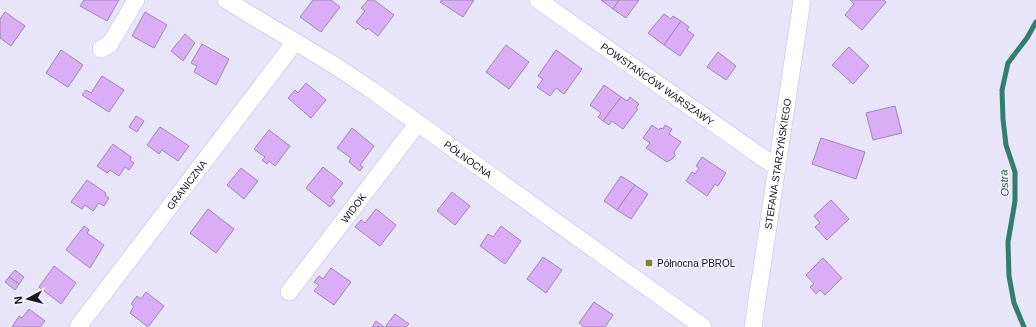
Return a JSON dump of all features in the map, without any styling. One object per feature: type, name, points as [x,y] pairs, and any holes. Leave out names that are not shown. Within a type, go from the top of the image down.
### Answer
[{"type":"street","points":[[101,49],[110,44],[136,0]]},
{"type":"street","name":"PÓŁNOCNA","points":[[226,0],[334,65],[418,123],[703,327]]},
{"type":"street","name":"POWSTAŃCÓW WARSZAWY","points":[[538,0],[776,167]]},
{"type":"street","name":"STEFANA STARZYŃSKIEGO","points":[[753,327],[802,0]]},
{"type":"street","name":"GRANICZNA","points":[[78,327],[295,42]]},
{"type":"street","name":"WIDOK","points":[[289,292],[418,123]]},
{"type":"building","points":[[84,0],[119,0],[107,21],[80,6]]},
{"type":"building","points":[[313,0],[331,0],[340,7],[321,32],[300,17]]},
{"type":"building","points":[[368,0],[374,0],[394,15],[378,36],[368,28],[366,30],[356,22],[365,11],[361,8]]},
{"type":"building","points":[[442,0],[474,0],[463,17],[440,2]]},
{"type":"building","points":[[601,0],[619,0],[613,9]]},
{"type":"building","points":[[619,0],[639,0],[626,18],[613,9]]},
{"type":"building","points":[[850,0],[884,0],[886,2],[862,30],[845,15],[854,4]]},
{"type":"building","points":[[5,12],[25,26],[11,46],[0,38],[0,19]]},
{"type":"building","points":[[145,12],[167,25],[154,48],[132,36]]},
{"type":"building","points":[[664,14],[671,19],[673,16],[681,21],[664,45],[648,33]]},
{"type":"building","points":[[681,21],[689,27],[687,30],[694,35],[680,56],[664,45]]},
{"type":"building","points":[[185,34],[195,43],[183,61],[171,51]]},
{"type":"building","points":[[202,44],[229,59],[216,85],[194,72],[197,66],[191,63]]},
{"type":"building","points":[[506,45],[529,62],[509,89],[486,72]]},
{"type":"building","points":[[849,47],[869,66],[853,84],[832,65]]},
{"type":"building","points":[[61,50],[83,65],[68,87],[46,73]]},
{"type":"building","points":[[556,50],[582,69],[564,94],[556,88],[550,96],[537,87],[543,79],[538,76]]},
{"type":"building","points":[[718,52],[736,66],[726,80],[707,67]]},
{"type":"building","points":[[102,76],[124,90],[109,112],[82,95],[86,90],[91,93]]},
{"type":"building","points":[[306,83],[326,100],[311,118],[288,98],[295,90],[298,93]]},
{"type":"building","points":[[604,85],[621,97],[603,121],[598,117],[601,113],[590,105]]},
{"type":"building","points":[[621,97],[627,101],[630,97],[639,104],[636,108],[638,109],[623,129],[612,121],[609,125],[603,121]]},
{"type":"building","points":[[895,106],[902,133],[873,140],[866,113]]},
{"type":"building","points":[[136,116],[144,121],[137,132],[129,127]]},
{"type":"building","points":[[652,125],[659,130],[660,128],[663,129],[665,125],[672,129],[669,134],[681,142],[674,152],[675,156],[667,162],[646,148],[650,143],[643,138]]},
{"type":"building","points":[[160,127],[189,146],[178,161],[162,150],[159,154],[147,145]]},
{"type":"building","points":[[352,128],[374,146],[360,165],[363,167],[360,171],[349,162],[351,158],[337,148]]},
{"type":"building","points":[[269,130],[290,146],[275,166],[269,161],[267,164],[262,160],[265,157],[254,149]]},
{"type":"building","points":[[821,138],[865,152],[856,179],[812,164]]},
{"type":"building","points":[[113,144],[131,157],[130,160],[134,163],[129,170],[125,167],[119,176],[110,170],[107,173],[97,166]]},
{"type":"building","points":[[702,157],[726,173],[718,186],[715,184],[707,196],[686,181],[692,172],[695,174],[699,168],[696,166]]},
{"type":"building","points":[[323,167],[343,183],[331,198],[335,201],[330,207],[306,188]]},
{"type":"building","points":[[241,168],[258,181],[244,199],[227,185]]},
{"type":"building","points":[[621,176],[635,185],[617,210],[604,201]]},
{"type":"building","points":[[87,180],[106,193],[105,195],[109,198],[104,206],[99,203],[93,211],[85,205],[82,209],[71,202]]},
{"type":"building","points":[[635,185],[648,194],[631,219],[617,210]]},
{"type":"building","points":[[452,192],[470,206],[455,225],[437,211]]},
{"type":"building","points":[[831,200],[849,219],[827,240],[815,227],[820,223],[814,216]]},
{"type":"building","points":[[208,209],[234,229],[216,253],[190,233]]},
{"type":"building","points":[[376,209],[396,225],[380,246],[355,227],[361,220],[365,223]]},
{"type":"building","points":[[84,226],[89,230],[87,233],[104,245],[90,268],[66,250]]},
{"type":"building","points":[[501,226],[521,241],[505,264],[480,246],[488,234],[493,237]]},
{"type":"building","points":[[543,257],[562,270],[546,293],[527,279]]},
{"type":"building","points":[[823,258],[842,278],[825,295],[820,290],[816,294],[810,287],[814,284],[806,275]]},
{"type":"building","points":[[54,266],[76,283],[61,304],[39,287]]},
{"type":"building","points":[[331,268],[351,282],[334,305],[314,291],[319,285],[314,282],[319,276],[323,279]]},
{"type":"building","points":[[15,270],[24,277],[19,284],[9,277]]},
{"type":"building","points":[[9,277],[19,284],[15,290],[5,282]]},
{"type":"building","points":[[146,292],[164,306],[148,327],[130,313],[134,306],[131,304],[137,296],[141,299]]},
{"type":"building","points":[[594,302],[613,315],[605,327],[584,327],[579,323]]},
{"type":"building","points":[[29,309],[45,321],[40,327],[12,327],[19,316],[22,318]]},
{"type":"building","points":[[395,314],[409,324],[406,327],[385,327]]},
{"type":"building","points":[[376,321],[384,327],[372,327]]},
{"type":"waterway","name":"Ostra","points":[[1024,327],[1014,303],[1009,276],[1008,242],[1015,201],[1015,172],[1006,145],[1002,90],[1008,63],[1027,38],[1036,22]]},
{"type":"place","name":"Północna PBROL","points":[[649,263]]}]
